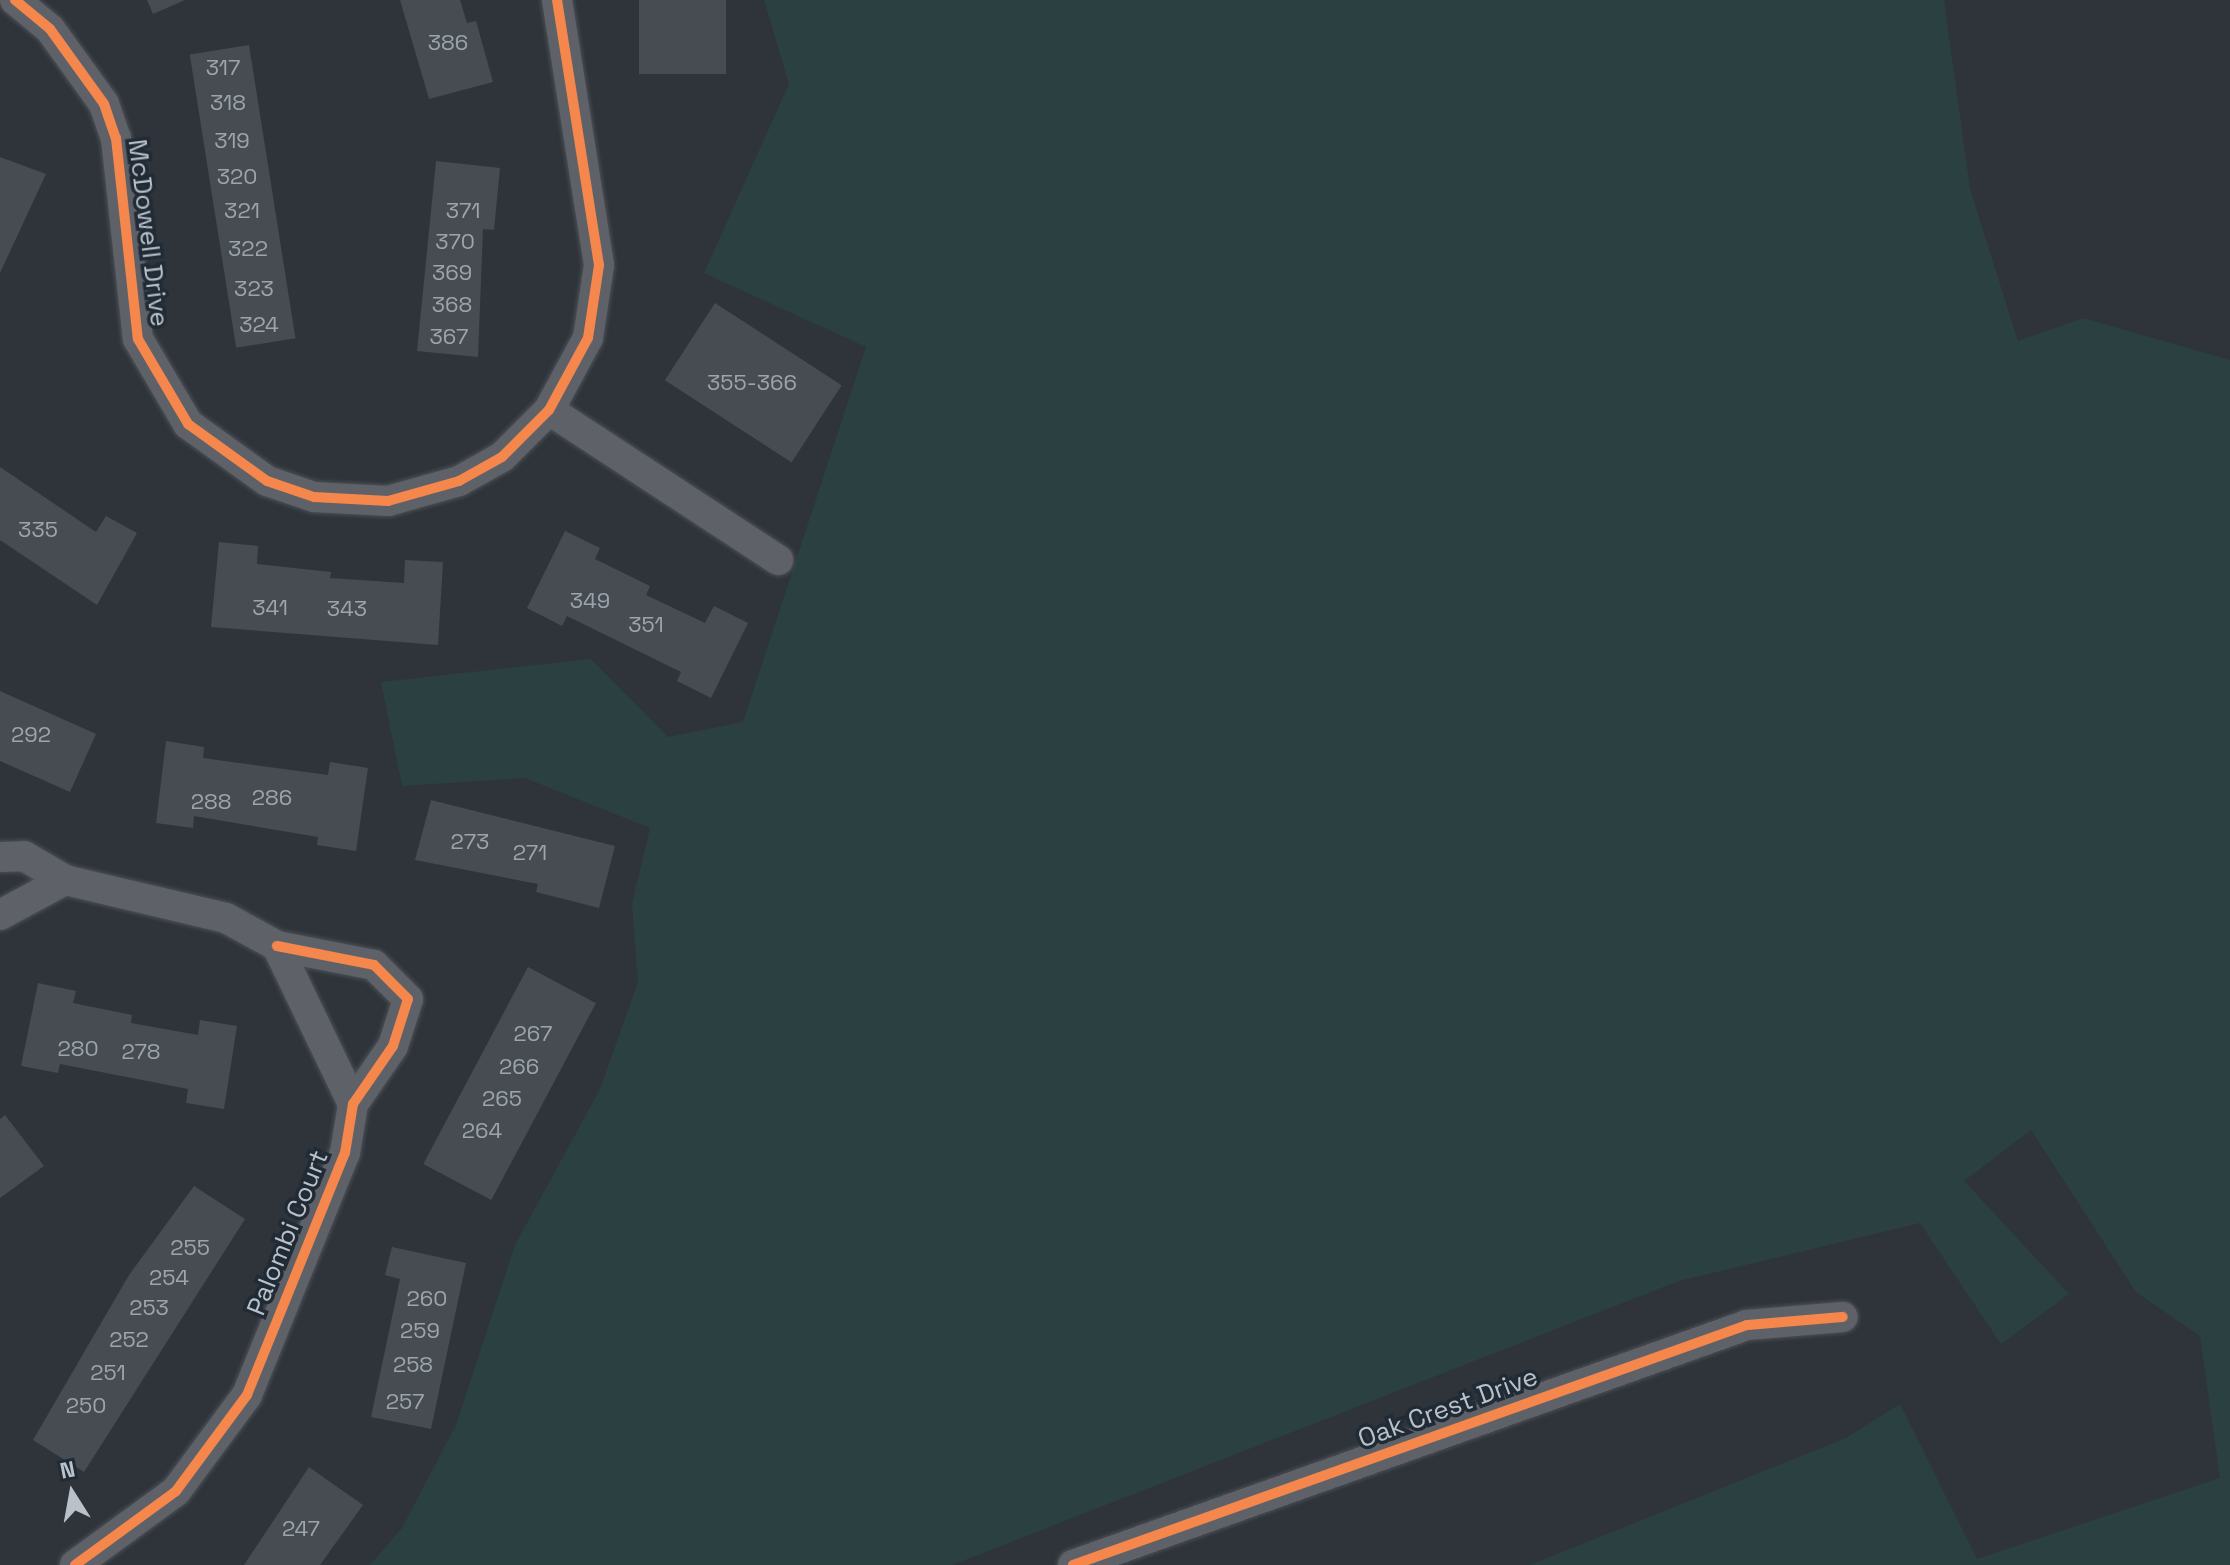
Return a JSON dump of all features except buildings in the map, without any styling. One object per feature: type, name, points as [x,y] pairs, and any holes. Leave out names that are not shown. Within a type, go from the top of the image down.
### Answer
[{"type":"street","name":"McDowell Drive","points":[[15,0],[50,29],[104,104],[116,138],[138,339],[180,414],[224,457],[314,497],[388,501],[459,481],[502,457],[549,410],[588,338],[599,265],[557,0]]},
{"type":"street","points":[[549,410],[778,560]]},
{"type":"street","name":"Palombi Court","points":[[0,857],[24,856],[65,880],[226,918],[277,946],[374,965],[408,999],[393,1046],[353,1104],[345,1153],[247,1395],[176,1491],[75,1565]]},
{"type":"street","points":[[0,915],[65,880]]},
{"type":"street","points":[[277,946],[353,1104]]},
{"type":"street","name":"Oak Crest Drive","points":[[1073,1565],[1747,1325],[1843,1317]]},
{"type":"green space","points":[[764,0],[1944,0],[1970,189],[2018,341],[2083,318],[2230,360],[2230,1565],[1530,1565],[1846,1438],[1900,1404],[1977,1559],[2220,1478],[2200,1336],[2136,1292],[2031,1130],[1964,1181],[2069,1294],[2001,1344],[1920,1223],[1679,1281],[952,1565],[370,1565],[402,1528],[456,1425],[515,1245],[600,1089],[638,982],[632,904],[650,828],[525,778],[402,786],[381,682],[591,659],[668,737],[743,722],[866,347],[704,273],[789,84]]},
{"type":"cycle path","points":[[15,0],[50,29],[104,104],[116,138],[138,339],[188,424],[267,481],[314,497],[388,501],[459,481],[502,457],[549,410],[588,338],[599,265],[557,0]]},
{"type":"cycle path","points":[[75,1565],[176,1491],[247,1395],[345,1153],[353,1104],[393,1046],[408,999],[374,965],[277,946]]},
{"type":"cycle path","points":[[1073,1565],[1747,1325],[1843,1317]]}]
